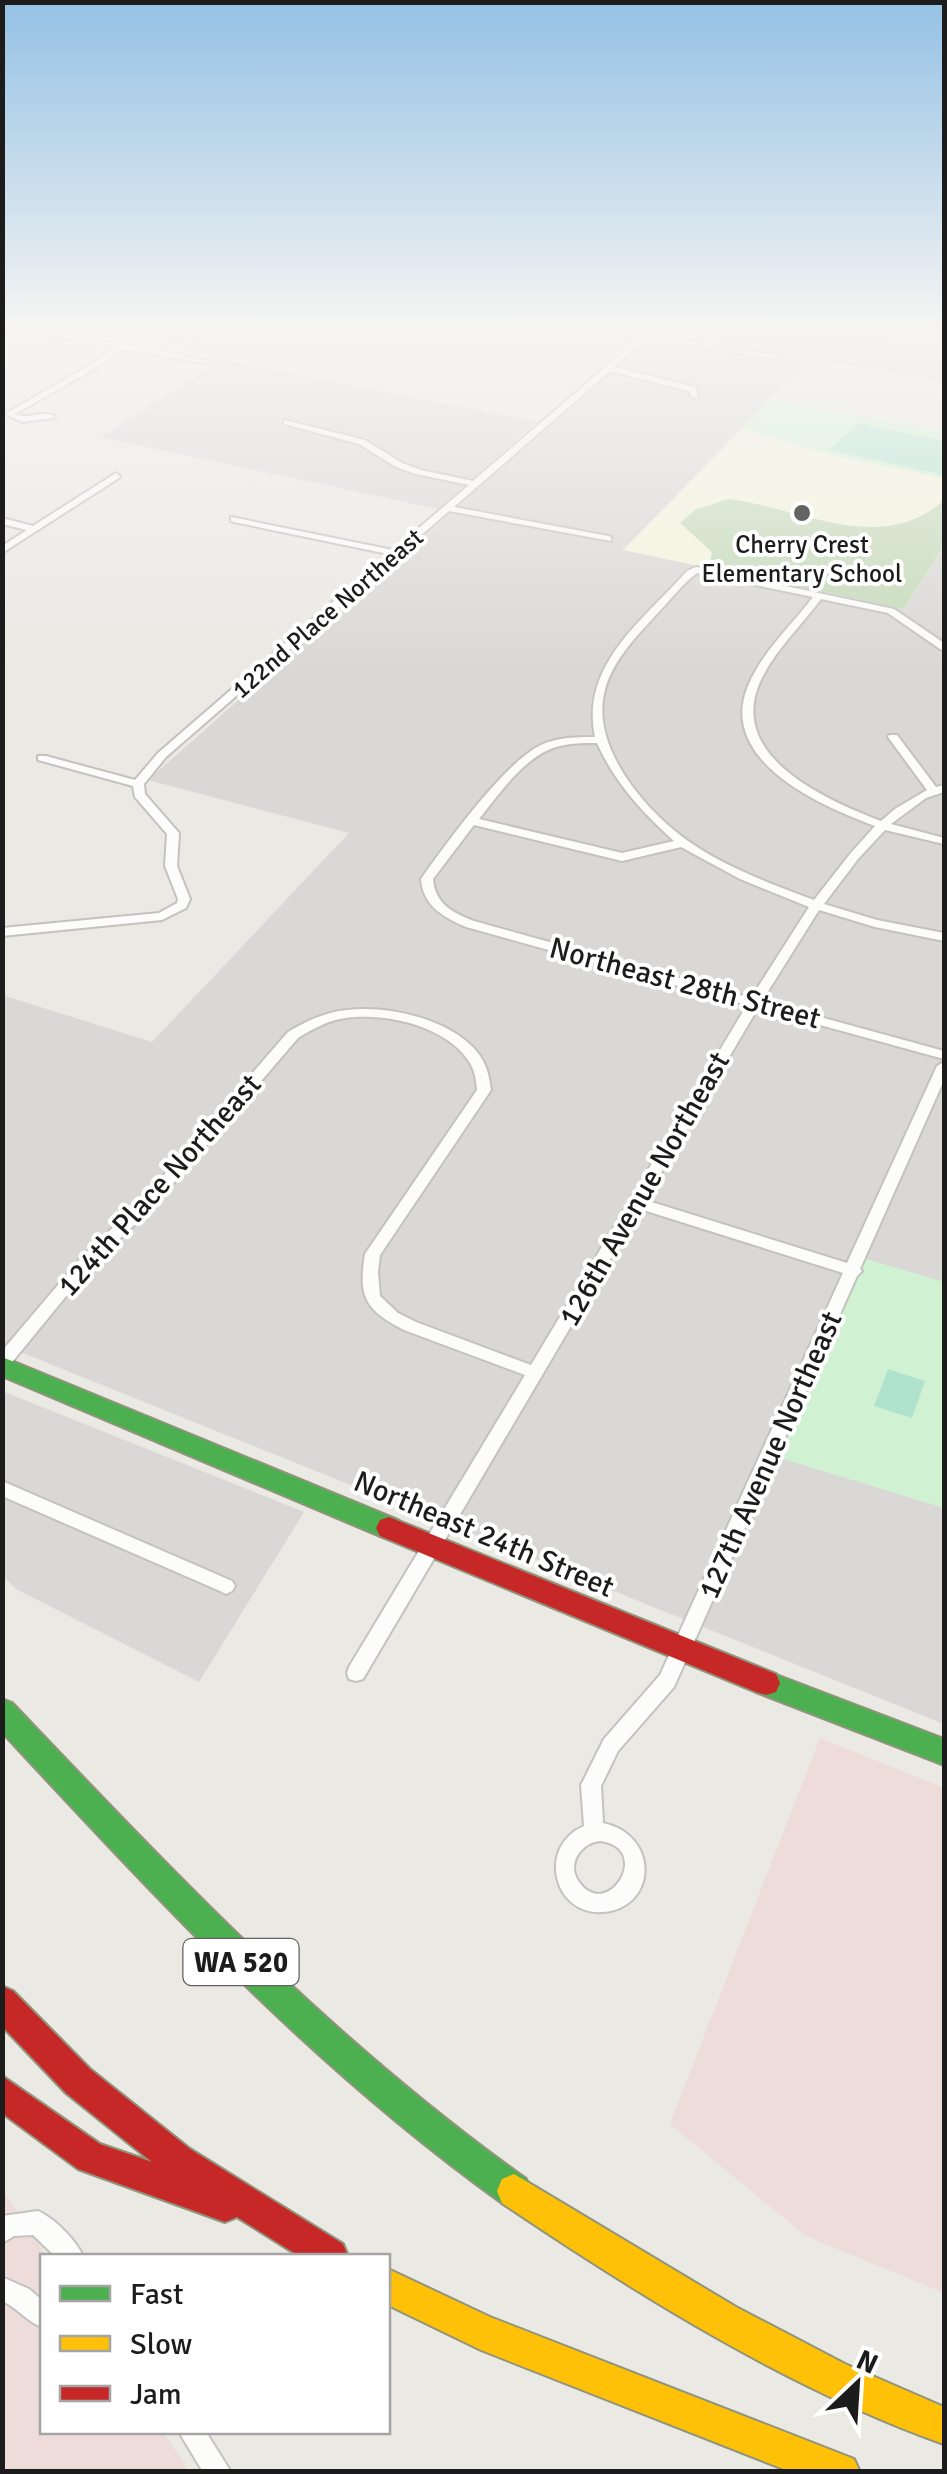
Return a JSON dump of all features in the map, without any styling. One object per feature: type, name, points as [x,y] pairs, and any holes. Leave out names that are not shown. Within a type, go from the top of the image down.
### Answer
[{"type":"main road","name":"Northeast 24th Street","points":[[2,1364],[682,1650],[944,1752]]},
{"type":"main road","name":"WA 520","points":[[2,1712],[302,2025],[382,2094],[486,2173],[613,2256],[751,2334],[944,2426]]},
{"type":"main road","points":[[2,2002],[78,2081],[178,2161],[328,2254]]},
{"type":"main road","points":[[2,2092],[90,2157],[270,2221]]},
{"type":"main road","points":[[390,2287],[480,2332],[841,2472]]},
{"type":"street","points":[[362,442],[409,468],[477,484]]},
{"type":"street","name":"122nd Place Northeast","points":[[138,784],[162,755],[524,442]]},
{"type":"street","points":[[2,550],[116,476]]},
{"type":"street","points":[[448,508],[608,539]]},
{"type":"street","points":[[234,519],[396,553]]},
{"type":"street","points":[[2,522],[34,529]]},
{"type":"street","points":[[944,647],[906,617],[696,570],[610,667],[598,707],[598,740],[617,776],[645,810],[683,842],[738,874],[815,907],[944,937]]},
{"type":"street","points":[[819,596],[754,682],[747,701],[752,735],[768,758],[795,784],[882,827],[944,842]]},
{"type":"street","name":"126th Avenue Northeast","points":[[356,1672],[754,1002],[815,907],[882,827],[939,789],[894,737]]},
{"type":"street","points":[[598,740],[569,740],[538,751],[474,821],[622,857],[683,842]]},
{"type":"street","points":[[2,932],[162,916],[182,905],[184,899],[171,866],[173,833],[139,795],[138,784],[42,758]]},
{"type":"street","name":"Northeast 28th Street","points":[[474,821],[426,879],[432,900],[453,918],[944,1055]]},
{"type":"street","name":"124th Place Northeast","points":[[2,1364],[85,1263],[148,1202],[293,1035],[326,1019],[358,1013],[393,1018],[461,1043],[481,1064],[484,1090],[373,1254],[372,1298],[392,1317],[410,1326],[536,1373]]},
{"type":"street","name":"127th Avenue Northeast","points":[[594,1832],[591,1784],[611,1744],[667,1682],[944,1066]]},
{"type":"street","points":[[634,1202],[854,1271]]},
{"type":"street","points":[[2,1488],[226,1586]]},
{"type":"street","points":[[2,2232],[9,2225],[38,2223],[68,2254]]},
{"type":"street","points":[[2,2289],[21,2297],[40,2313]]},
{"type":"street","points":[[192,2434],[219,2472]]},
{"type":"shaded area","points":[[126,442],[514,442],[438,509]]},
{"type":"shaded area","points":[[530,442],[727,442],[624,549],[903,609],[944,547],[944,1724],[3,1345],[2,995],[152,1042],[349,833],[148,780]]},
{"type":"shaded area","name":"Cherry Crest Elementary School","points":[[731,442],[789,442],[944,478],[944,547],[904,609],[623,550]]},
{"type":"shaded area","points":[[728,499],[867,527],[894,525],[920,517],[944,500],[944,546],[904,609],[709,568],[712,552],[680,523],[695,510]]},
{"type":"shaded area","points":[[2,1391],[304,1512],[199,1682],[16,1589],[3,1576]]},
{"type":"shaded area","points":[[820,1738],[944,1788],[944,2293],[806,2236],[670,2124]]},
{"type":"shaded area","points":[[5,2193],[46,2254],[40,2254],[40,2434],[164,2434],[189,2471],[3,2471]]},
{"type":"green space","points":[[789,442],[944,442],[944,478]]},
{"type":"green space","points":[[837,442],[944,442],[944,475],[829,450]]},
{"type":"green space","points":[[863,1258],[944,1282],[944,1508],[777,1457]]},
{"type":"green space","points":[[888,1369],[925,1381],[912,1418],[874,1406]]},
{"type":"traffic: fast","points":[[2,1366],[389,1528]]},
{"type":"traffic: fast","points":[[766,1683],[944,1752]]},
{"type":"traffic: fast","points":[[2,1712],[183,1904],[308,2027],[442,2140],[514,2191]]},
{"type":"traffic: slow","points":[[514,2191],[723,2320],[832,2377],[944,2426]]},
{"type":"traffic: slow","points":[[390,2288],[481,2332],[841,2472]]},
{"type":"traffic: jam","points":[[389,1528],[766,1683]]},
{"type":"traffic: jam","points":[[2,2002],[78,2081],[178,2161],[328,2254]]},
{"type":"traffic: jam","points":[[2,2092],[90,2157],[225,2205]]},
{"type":"place","name":"Cherry Crest Elementary School","points":[[802,513]]}]
